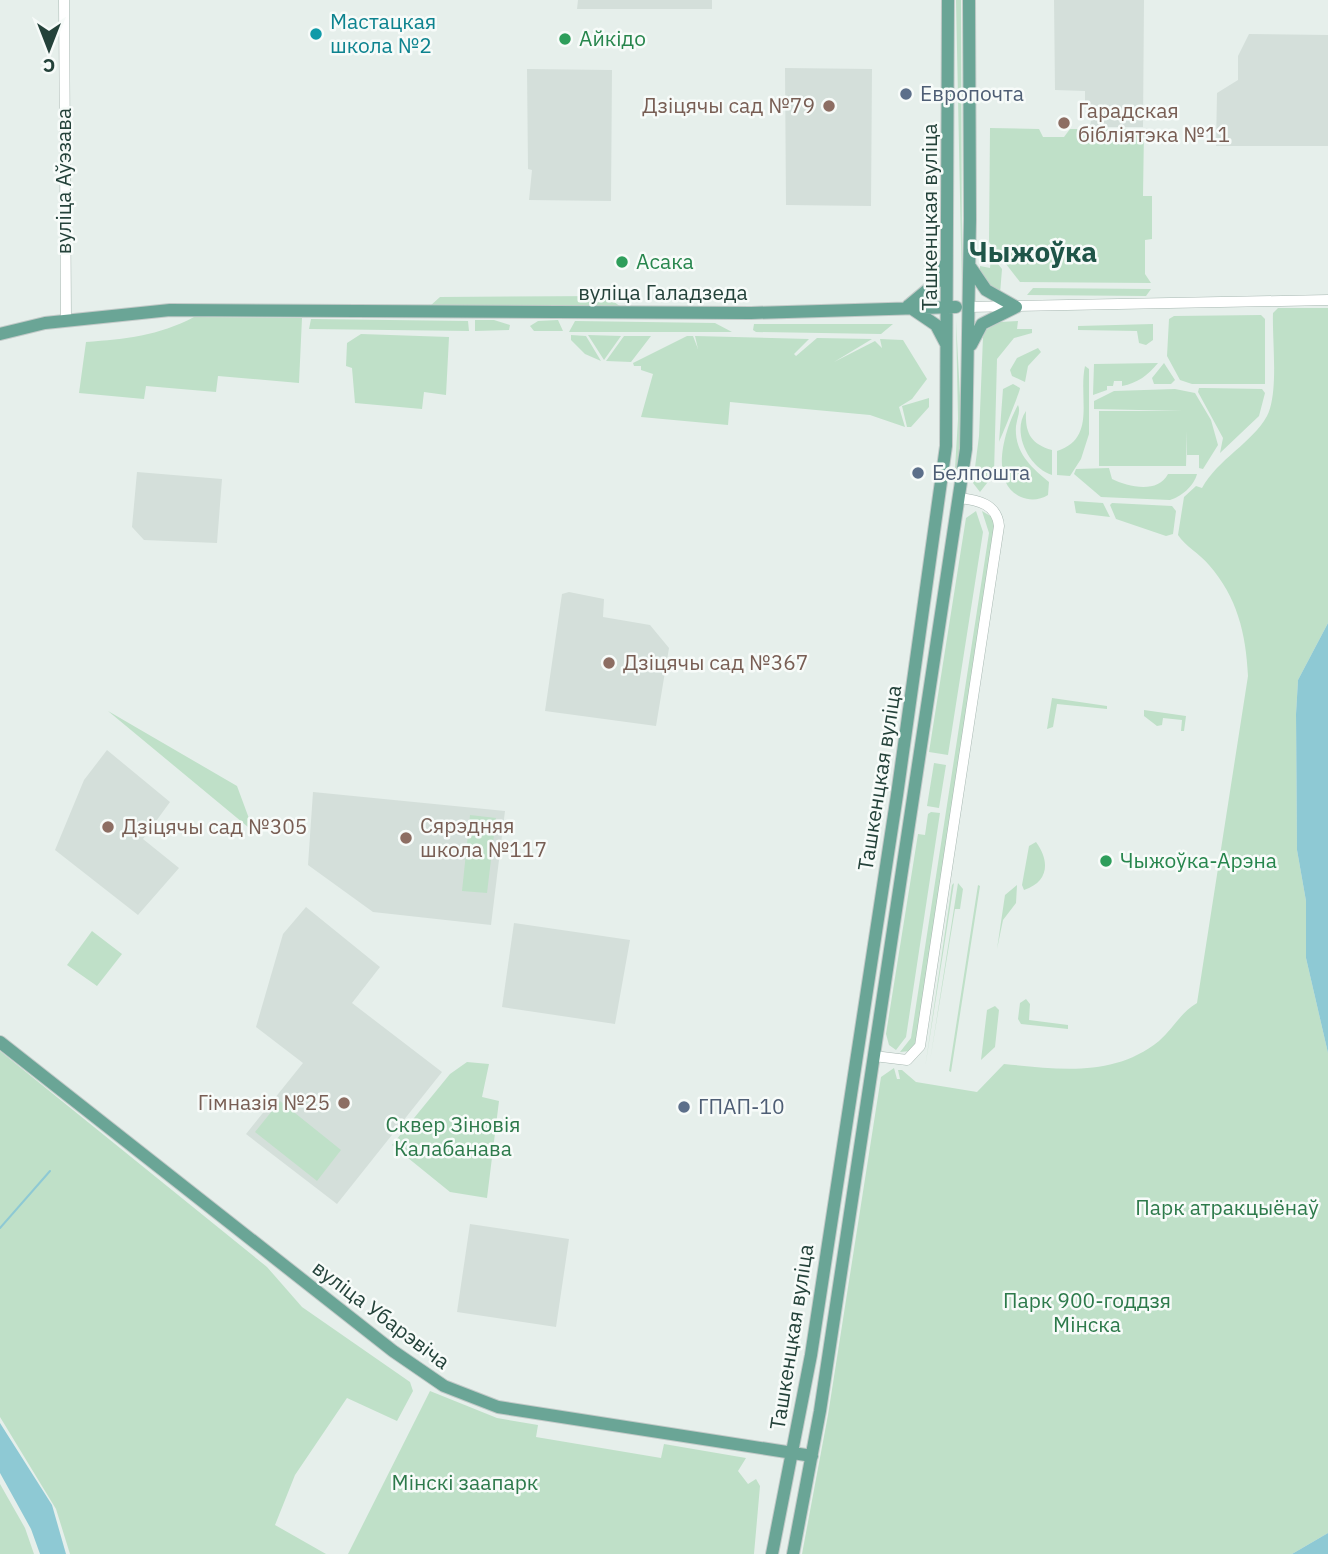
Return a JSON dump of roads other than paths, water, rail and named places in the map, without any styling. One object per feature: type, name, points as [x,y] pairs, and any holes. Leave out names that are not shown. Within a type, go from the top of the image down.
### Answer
[{"type":"main road","name":"Ташкенцкая вуліца","points":[[772,1554],[811,1355],[941,496],[946,446],[949,350],[948,0]]},
{"type":"main road","name":"Ташкенцкая вуліца","points":[[793,1554],[812,1456],[967,435],[970,264],[969,0]]},
{"type":"main road","points":[[949,255],[938,281],[908,306],[936,325],[949,350]]},
{"type":"main road","points":[[970,264],[986,290],[1016,307]]},
{"type":"main road","name":"вуліца Галадзеда","points":[[0,334],[66,320],[170,310],[751,313],[908,306],[969,307]]},
{"type":"main road","points":[[968,352],[982,324],[1016,307]]},
{"type":"main road","points":[[941,496],[959,498]]},
{"type":"main road","name":"вуліца Убарэвіча","points":[[0,1042],[393,1352],[444,1386],[498,1407],[812,1456]]},
{"type":"main road","points":[[856,1053],[874,1056]]},
{"type":"street","name":"вуліца Аўэзава","points":[[64,0],[66,320]]},
{"type":"street","name":"вуліца Галадзеда","points":[[969,307],[1328,299]]},
{"type":"street","points":[[874,1056],[907,1060],[920,1046],[948,875],[999,526],[997,514],[985,504],[959,498]]},
{"type":"water","points":[[1328,623],[1328,1053],[1306,958],[1306,901],[1297,850],[1296,714],[1298,680]]},
{"type":"water","points":[[0,1423],[52,1505],[66,1554],[40,1554],[31,1529],[0,1473]]},
{"type":"water","points":[[1328,1533],[1328,1554],[1292,1554]]},
{"type":"waterway","points":[[0,1228],[50,1171]]},
{"type":"place","name":"Мастацкая школа №2","points":[[316,34]]},
{"type":"place","name":"Айкідо","points":[[565,39]]},
{"type":"place","name":"Европочта","points":[[906,94]]},
{"type":"place","name":"Дзіцячы сад №79","points":[[829,106]]},
{"type":"place","name":"Гарадская бібліятэка №11","points":[[1064,123]]},
{"type":"place","name":"Асака","points":[[622,262]]},
{"type":"place","name":"Белпошта","points":[[918,473]]},
{"type":"place","name":"Дзіцячы сад №367","points":[[609,663]]},
{"type":"place","name":"Дзіцячы сад №305","points":[[108,827]]},
{"type":"place","name":"Сярэдняя школа №117","points":[[406,838]]},
{"type":"place","name":"Чыжоўка-Арэна","points":[[1106,861]]},
{"type":"place","name":"Гімназія №25","points":[[344,1103]]},
{"type":"place","name":"ГПАП-10","points":[[684,1107]]},
{"type":"district","name":"Чыжоўка","points":[[1033,252]]},
{"type":"park label","name":"Сквер Зіновія Калабанава","points":[[453,1137]]},
{"type":"park label","name":"Парк атракцыёнаў","points":[[1227,1208]]},
{"type":"park label","name":"Парк 900-годдзя Мінска","points":[[1087,1313]]},
{"type":"park label","name":"Мінскі заапарк","points":[[465,1483]]}]
